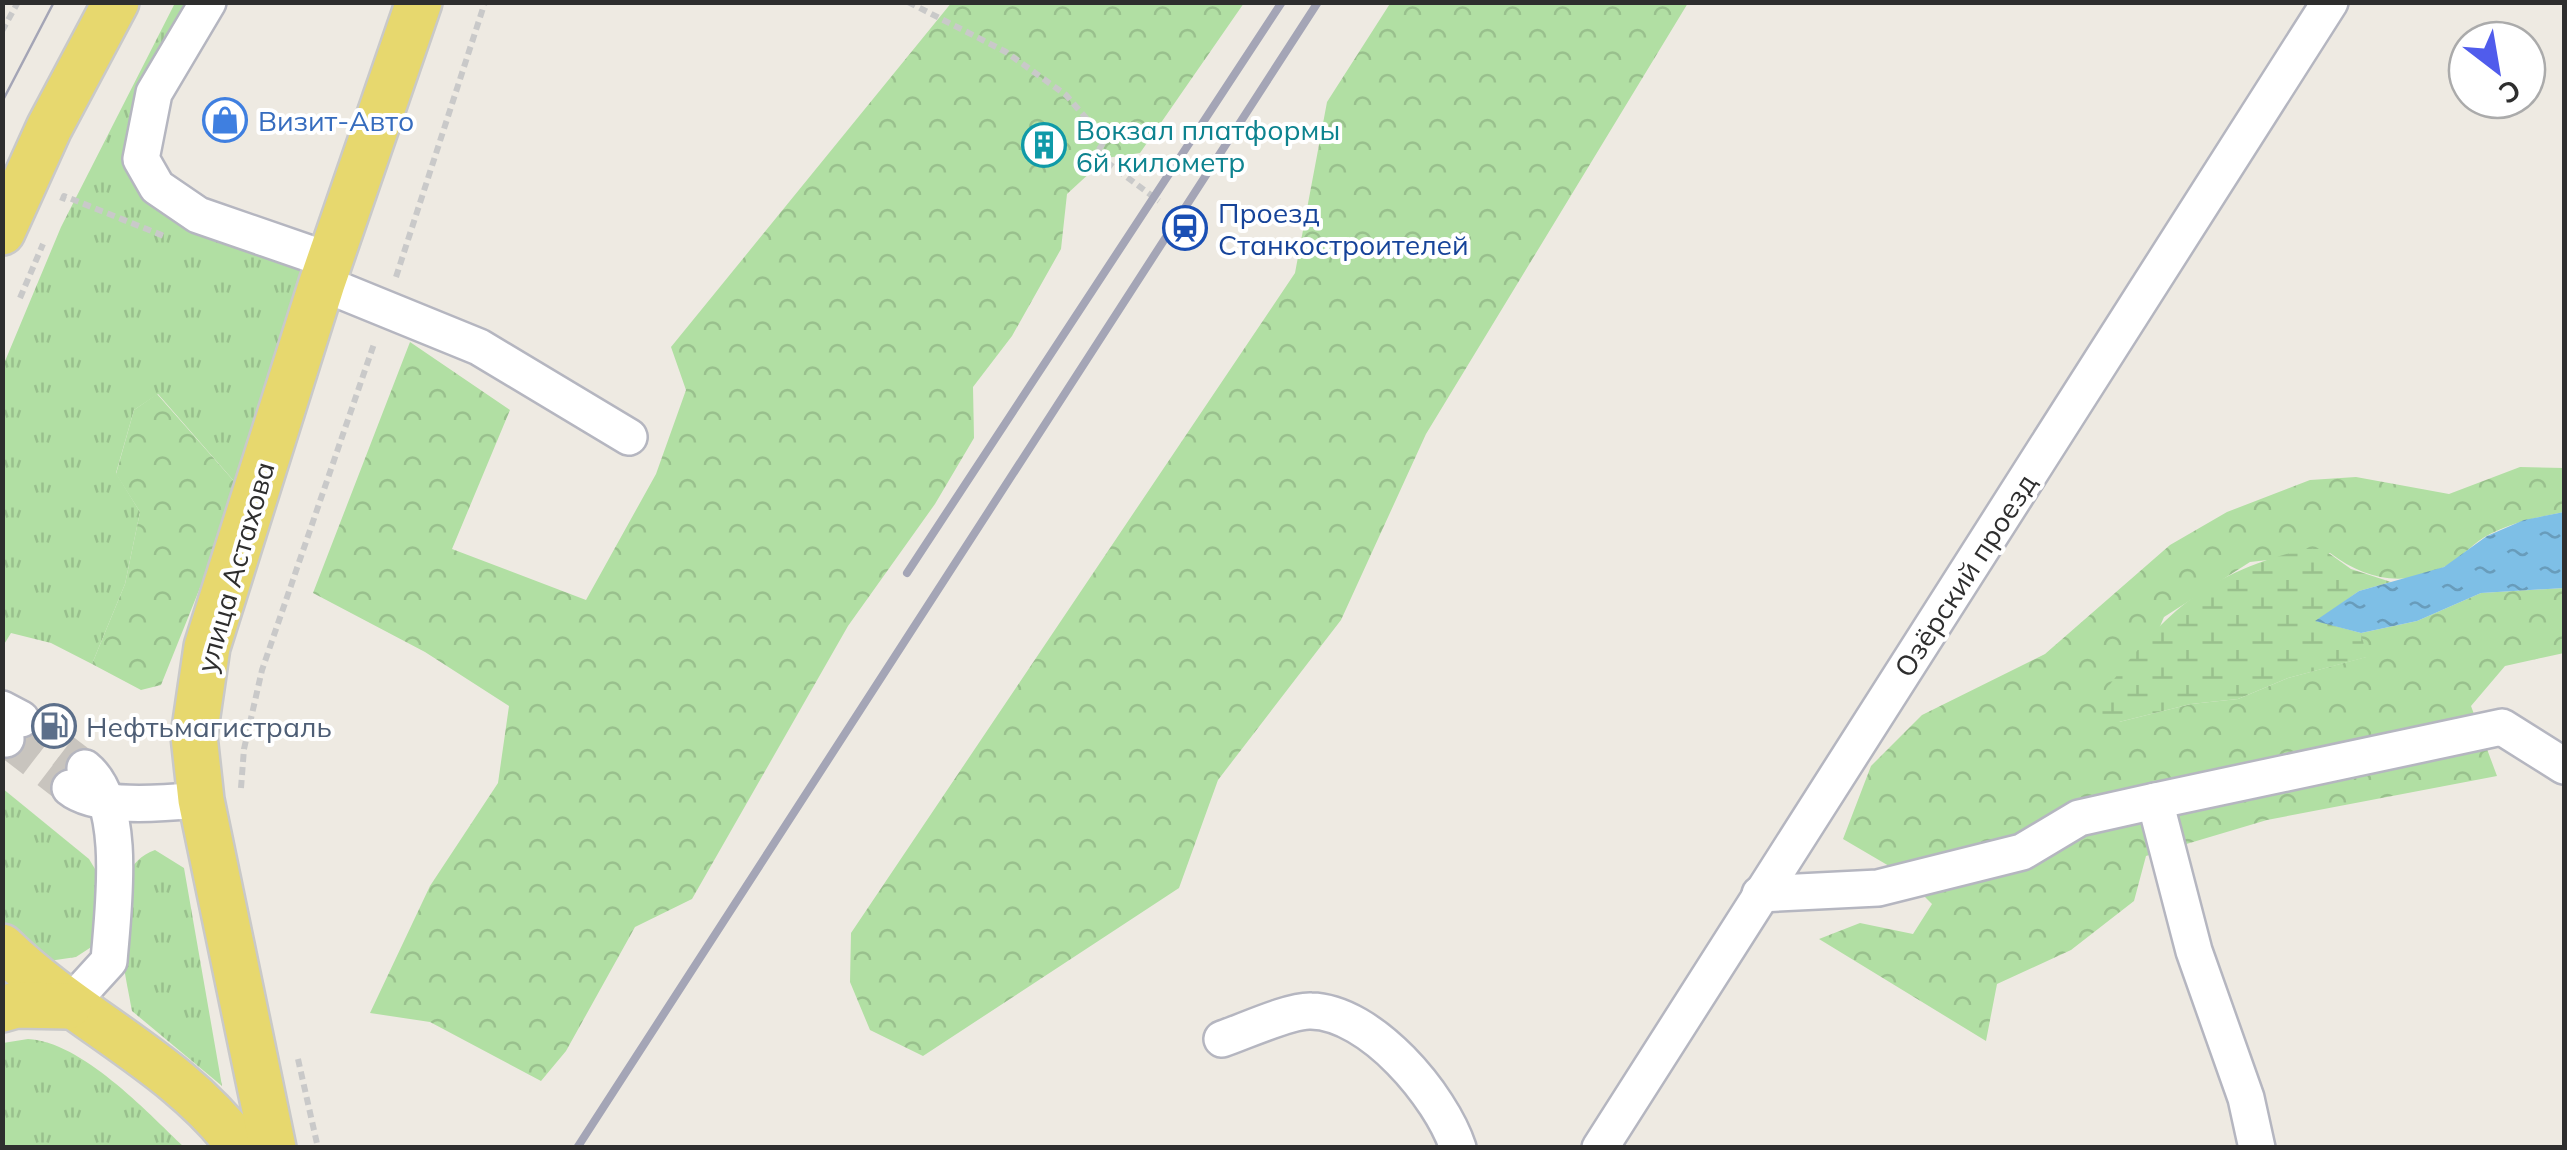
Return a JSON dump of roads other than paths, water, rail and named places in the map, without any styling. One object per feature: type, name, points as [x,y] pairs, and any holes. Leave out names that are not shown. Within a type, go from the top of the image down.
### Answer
[{"type":"main road","points":[[2,232],[49,128],[116,2]]},
{"type":"main road","name":"улица Астахова","points":[[273,1148],[221,797],[194,736],[207,646],[326,272],[419,2]]},
{"type":"main road","points":[[2,947],[68,1006],[174,1078],[241,1148]]},
{"type":"main road","points":[[2,1009],[16,1005],[68,1006]]},
{"type":"street","points":[[208,2],[154,94],[142,159],[157,188],[198,216],[326,272],[385,309],[479,347],[630,437]]},
{"type":"street","name":"Озёрский проезд","points":[[1600,1148],[2330,2]]},
{"type":"street","points":[[1760,894],[1878,888],[2022,852],[2079,818],[2502,727],[2564,766]]},
{"type":"street","points":[[68,1006],[109,961],[114,858],[101,781],[77,778]]},
{"type":"street","points":[[107,799],[152,804],[221,797]]},
{"type":"street","points":[[2155,802],[2194,951],[2246,1098],[2257,1148]]},
{"type":"street","points":[[1222,1039],[1310,1010],[1358,1026],[1412,1071],[1450,1122],[1458,1148]]},
{"type":"water","points":[[2564,512],[2564,588],[2481,593],[2417,621],[2361,633],[2315,621],[2359,591],[2444,567],[2487,536],[2524,520]]},
{"type":"tunnel","points":[[21,719],[85,768]]},
{"type":"tunnel","points":[[6,739],[70,788]]},
{"type":"tram line","points":[[2,102],[54,2]]},
{"type":"railway","points":[[907,573],[1282,2]]},
{"type":"railway","points":[[577,1148],[1318,2]]},
{"type":"place","name":"Визит-Авто","points":[[225,120]]},
{"type":"place","name":"Вокзал платформы 6й километр","points":[[1044,145]]},
{"type":"place","name":"Проезд Станкостроителей","points":[[1185,228]]},
{"type":"place","name":"Нефтьмагистраль","points":[[54,726]]}]
